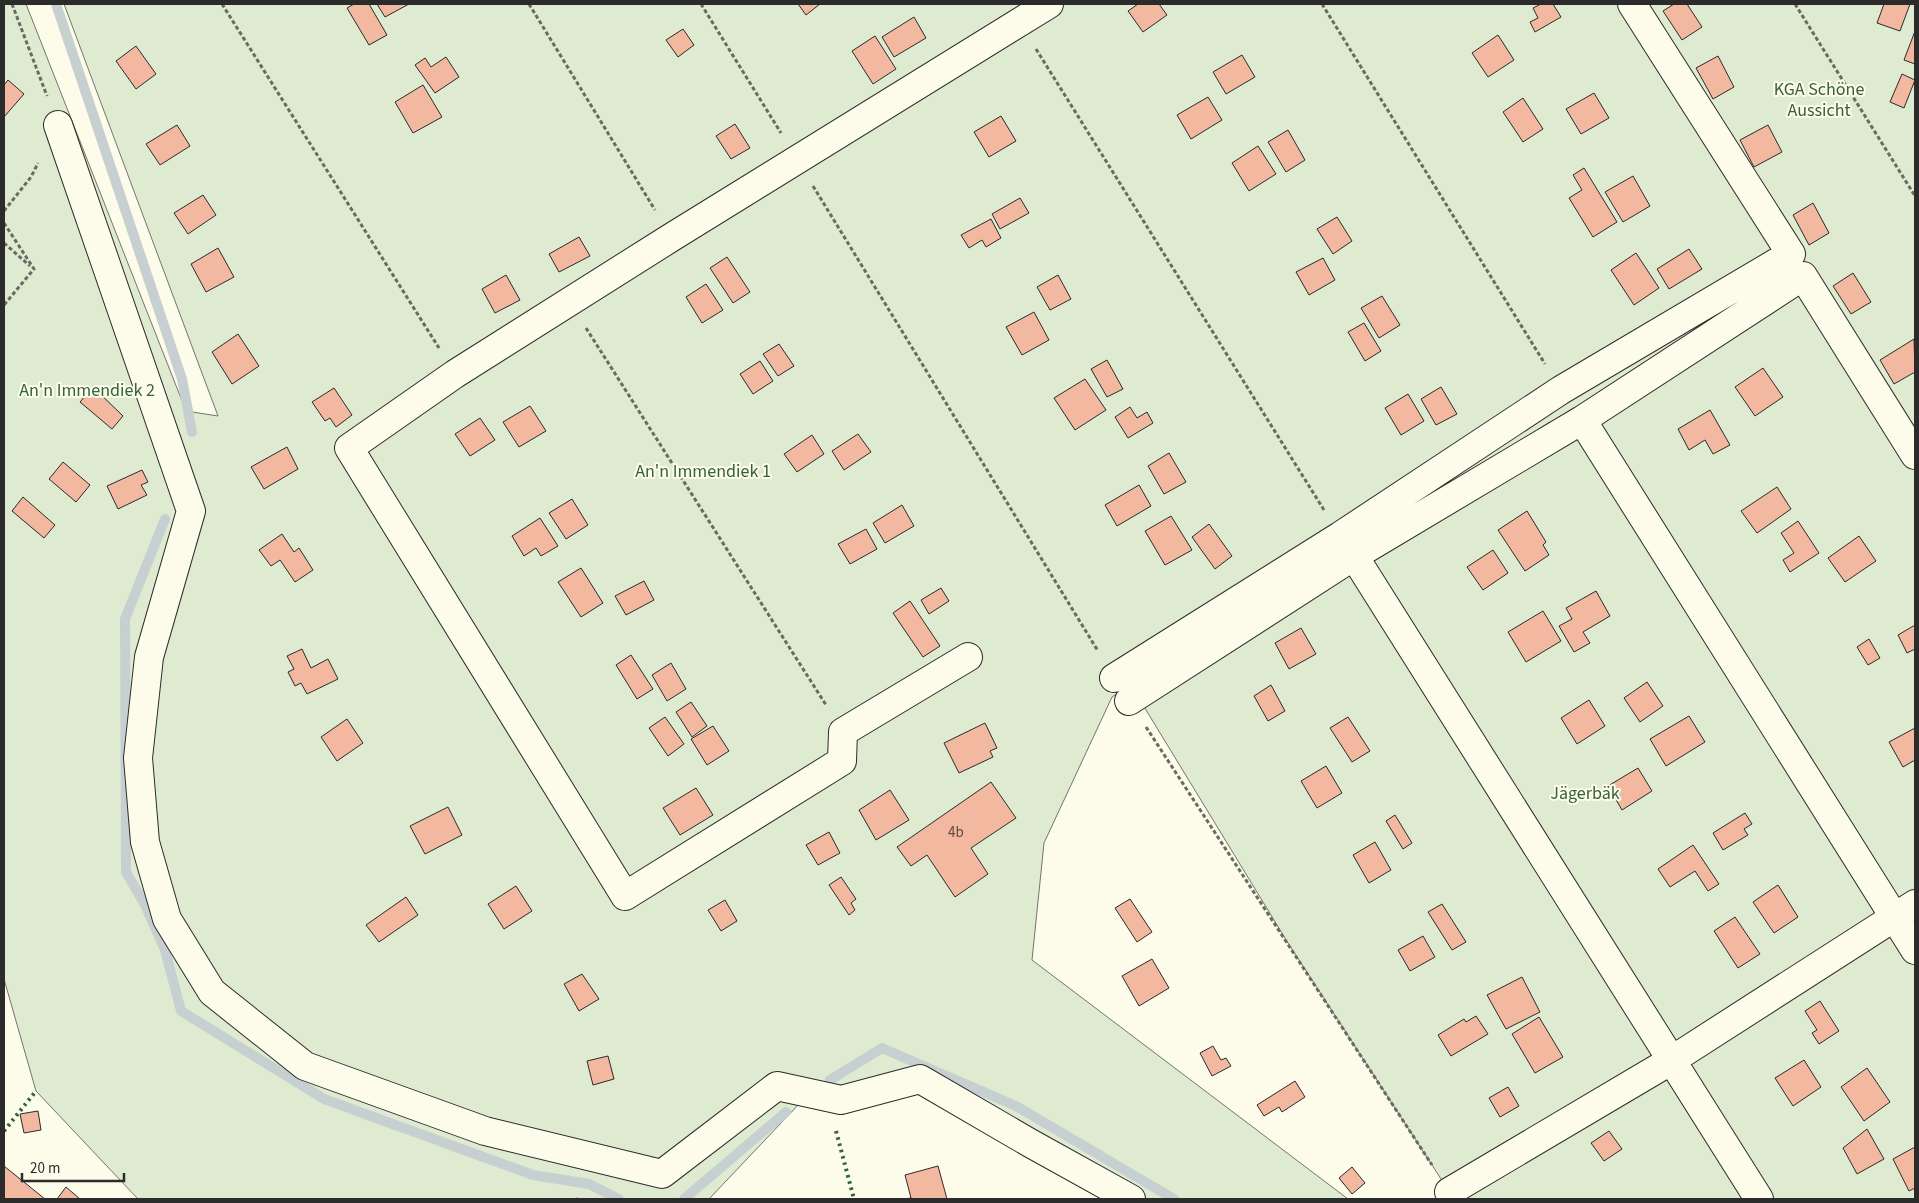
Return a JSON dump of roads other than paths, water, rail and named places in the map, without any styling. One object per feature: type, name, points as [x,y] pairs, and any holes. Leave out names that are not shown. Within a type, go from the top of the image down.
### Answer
[{"type":"lane","points":[[968,657],[843,732],[842,761],[626,896],[349,448],[455,374],[672,237],[1049,4]]},
{"type":"lane","points":[[1129,701],[1347,546],[1561,390],[1791,254],[1632,4]]},
{"type":"lane","points":[[58,125],[191,511],[149,657],[138,758],[145,842],[167,919],[212,992],[305,1066],[485,1131],[662,1174],[777,1086],[841,1100],[920,1079],[1131,1199]]},
{"type":"lane","points":[[1114,678],[1347,546],[1582,420],[1803,276],[1915,455]]},
{"type":"lane","points":[[1582,420],[1905,910],[1915,950]]},
{"type":"lane","points":[[1347,546],[1759,1199]]},
{"type":"lane","points":[[1449,1192],[1672,1060],[1905,910]]},
{"type":"waterway","points":[[56,4],[182,379],[192,432]]},
{"type":"waterway","points":[[165,519],[125,619],[126,872],[145,905],[165,950],[181,1011],[324,1099],[533,1175],[589,1184],[619,1199]]},
{"type":"waterway","points":[[830,1080],[882,1048],[1016,1106],[1174,1199]]},
{"type":"waterway","points":[[684,1199],[786,1112]]},
{"type":"park label","name":"KGA Schöne Aussicht","points":[[1819,99]]},
{"type":"park label","name":"An'n Immendiek 2","points":[[87,390]]},
{"type":"park label","name":"An'n Immendiek 1","points":[[703,471]]},
{"type":"park label","name":"Jägerbäk","points":[[1585,793]]}]
